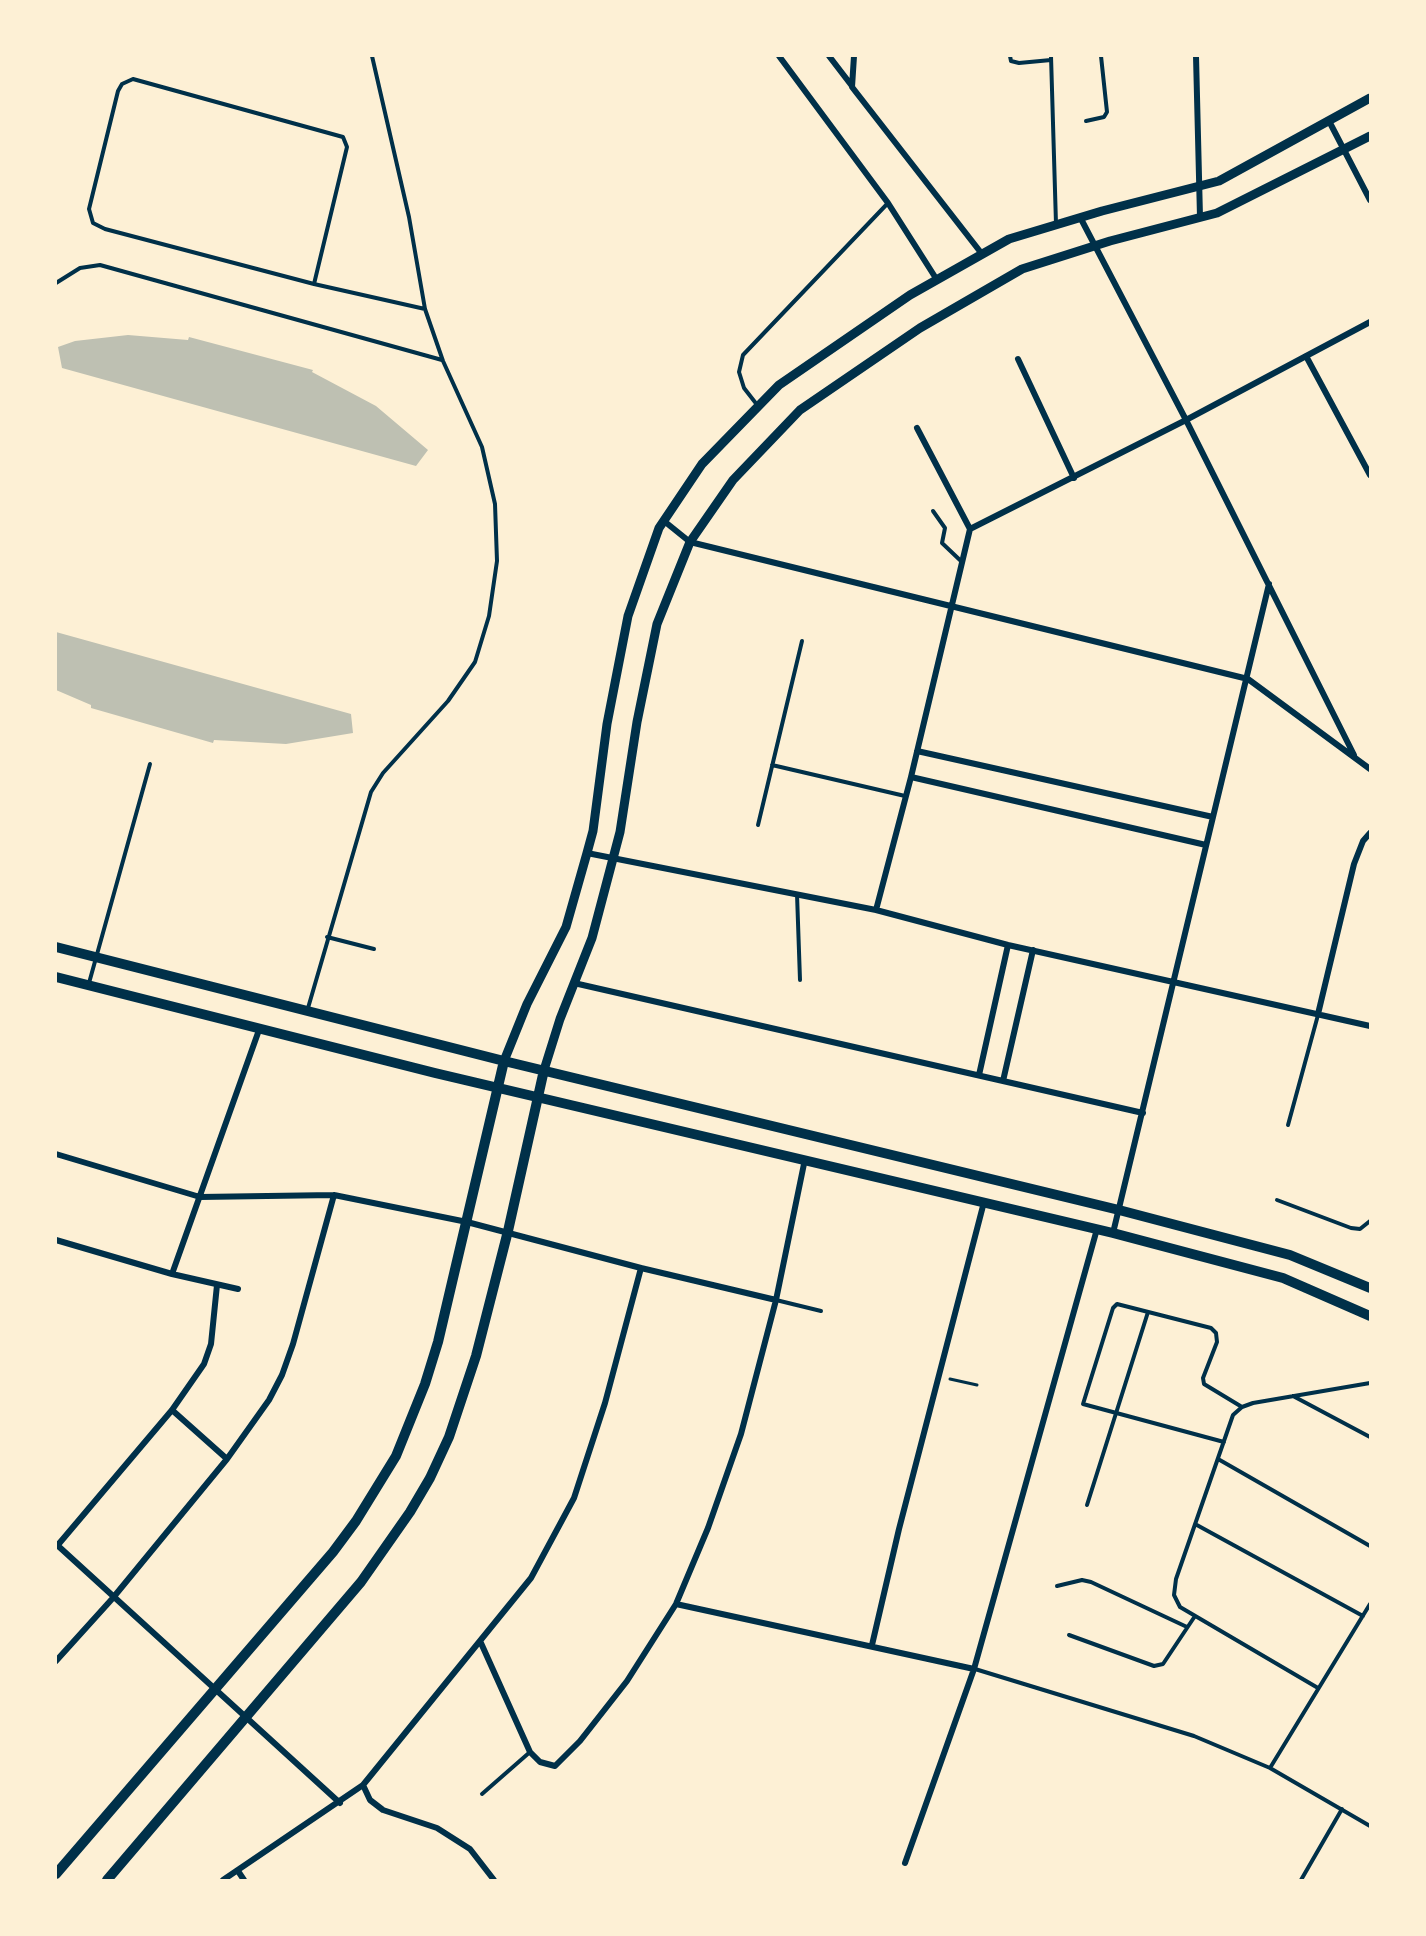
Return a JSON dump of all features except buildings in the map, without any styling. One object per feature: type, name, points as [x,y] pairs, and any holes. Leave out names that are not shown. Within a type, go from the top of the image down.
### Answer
[{"type":"main road","points":[[56,947],[95,959],[504,1061],[1119,1210],[1290,1256],[1371,1288]]},
{"type":"main road","points":[[56,976],[259,1030],[1113,1233],[1283,1278],[1371,1316]]},
{"type":"main road","points":[[56,1874],[344,1536],[396,1456],[422,1393],[438,1342],[504,1061]]},
{"type":"main road","points":[[107,1881],[361,1582],[404,1522],[430,1478],[462,1399],[508,1232],[544,1070]]},
{"type":"street","points":[[779,56],[888,203],[937,280]]},
{"type":"street","points":[[830,56],[982,254]]},
{"type":"street","points":[[852,87],[854,56]]},
{"type":"street","points":[[1196,56],[1200,218]]},
{"type":"street","points":[[504,1061],[527,1004],[566,927],[587,853],[593,831],[607,724],[628,616],[664,521],[702,464],[779,385],[910,295],[1009,239],[1080,217],[1219,181],[1371,98]]},
{"type":"street","points":[[1329,121],[1371,200]]},
{"type":"street","points":[[544,1070],[592,938],[613,858],[657,624],[690,542],[734,480],[800,410],[920,328],[1022,269],[1216,213],[1371,136]]},
{"type":"street","points":[[1080,217],[1186,420],[1356,758]]},
{"type":"street","points":[[970,529],[1074,478],[1371,322]]},
{"type":"street","points":[[1306,356],[1371,475]]},
{"type":"street","points":[[1018,359],[1074,478]]},
{"type":"street","points":[[876,910],[911,777],[970,529],[917,428]]},
{"type":"street","points":[[664,521],[690,542],[1248,679],[1371,769]]},
{"type":"street","points":[[1113,1233],[1269,584]]},
{"type":"street","points":[[917,751],[1212,816]]},
{"type":"street","points":[[911,777],[1206,845]]},
{"type":"street","points":[[1318,1014],[1353,864],[1364,841],[1371,833]]},
{"type":"street","points":[[587,853],[876,910],[1008,945],[1371,1026]]},
{"type":"street","points":[[979,1075],[1008,945]]},
{"type":"street","points":[[1004,1081],[1033,950]]},
{"type":"street","points":[[574,983],[1143,1113]]},
{"type":"street","points":[[172,1274],[259,1030]]},
{"type":"street","points":[[56,1154],[200,1197],[334,1195],[467,1222],[641,1268],[776,1300]]},
{"type":"street","points":[[481,1643],[530,1752],[540,1762],[555,1766],[567,1756],[627,1681],[676,1604],[708,1528],[741,1434],[776,1300],[805,1158]]},
{"type":"street","points":[[56,1661],[112,1599],[227,1459],[269,1400],[282,1375],[334,1195]]},
{"type":"street","points":[[872,1645],[898,1529],[984,1202]]},
{"type":"street","points":[[905,1863],[974,1669],[1097,1229]]},
{"type":"street","points":[[56,1240],[172,1274],[238,1289]]},
{"type":"street","points":[[223,1881],[340,1803],[363,1785],[481,1643],[531,1578],[574,1498],[605,1403],[641,1268]]},
{"type":"street","points":[[217,1285],[214,1321],[207,1354],[194,1378],[172,1410],[56,1545],[112,1599],[340,1803]]},
{"type":"street","points":[[172,1410],[227,1459]]},
{"type":"street","points":[[676,1604],[974,1669]]},
{"type":"street","points":[[363,1785],[370,1800],[384,1810],[437,1828],[470,1850],[494,1881]]},
{"type":"street","points":[[238,1871],[244,1881]]},
{"type":"lane","points":[[306,1012],[371,792],[383,773],[455,691],[474,662],[489,616],[497,561],[495,504],[482,447],[443,361],[425,309],[390,127],[372,56]]},
{"type":"lane","points":[[1010,56],[1011,61],[1019,63],[1051,58],[1056,225]]},
{"type":"lane","points":[[1086,121],[1104,117],[1107,112],[1101,56]]},
{"type":"lane","points":[[314,284],[347,147],[343,137],[333,132],[247,113],[133,79],[122,84],[88,209],[93,223],[105,229],[314,284],[425,309]]},
{"type":"lane","points":[[758,407],[744,388],[739,372],[743,355],[888,203]]},
{"type":"lane","points":[[56,283],[80,268],[100,265],[443,361]]},
{"type":"lane","points":[[933,511],[945,528],[942,543],[962,562]]},
{"type":"lane","points":[[758,825],[802,641]]},
{"type":"lane","points":[[88,986],[150,764]]},
{"type":"lane","points":[[772,765],[906,796]]},
{"type":"lane","points":[[797,893],[800,980]]},
{"type":"lane","points":[[327,937],[374,949]]},
{"type":"lane","points":[[1288,1125],[1318,1014]]},
{"type":"lane","points":[[1278,1200],[1351,1228],[1360,1229],[1371,1221]]},
{"type":"lane","points":[[776,1300],[821,1311]]},
{"type":"lane","points":[[1224,1442],[1083,1404],[1113,1308],[1117,1304],[1210,1328],[1216,1334],[1217,1342],[1203,1378],[1204,1384],[1242,1407]]},
{"type":"lane","points":[[1087,1505],[1148,1312]]},
{"type":"lane","points":[[1318,1688],[1180,1607],[1174,1595],[1176,1579],[1233,1415],[1242,1407],[1292,1395],[1371,1383]]},
{"type":"lane","points":[[1292,1395],[1371,1437]]},
{"type":"lane","points":[[1218,1459],[1371,1546]]},
{"type":"lane","points":[[1195,1524],[1363,1616]]},
{"type":"lane","points":[[1057,1586],[1082,1580],[1091,1582],[1187,1627]]},
{"type":"lane","points":[[1270,1768],[1371,1604]]},
{"type":"lane","points":[[1069,1635],[1155,1666],[1163,1664],[1195,1616]]},
{"type":"lane","points":[[974,1669],[1152,1722],[1270,1768],[1371,1826]]},
{"type":"lane","points":[[482,1794],[530,1752]]},
{"type":"lane","points":[[1301,1881],[1342,1809]]},
{"type":"path","points":[[939,1376],[977,1385]]}]
